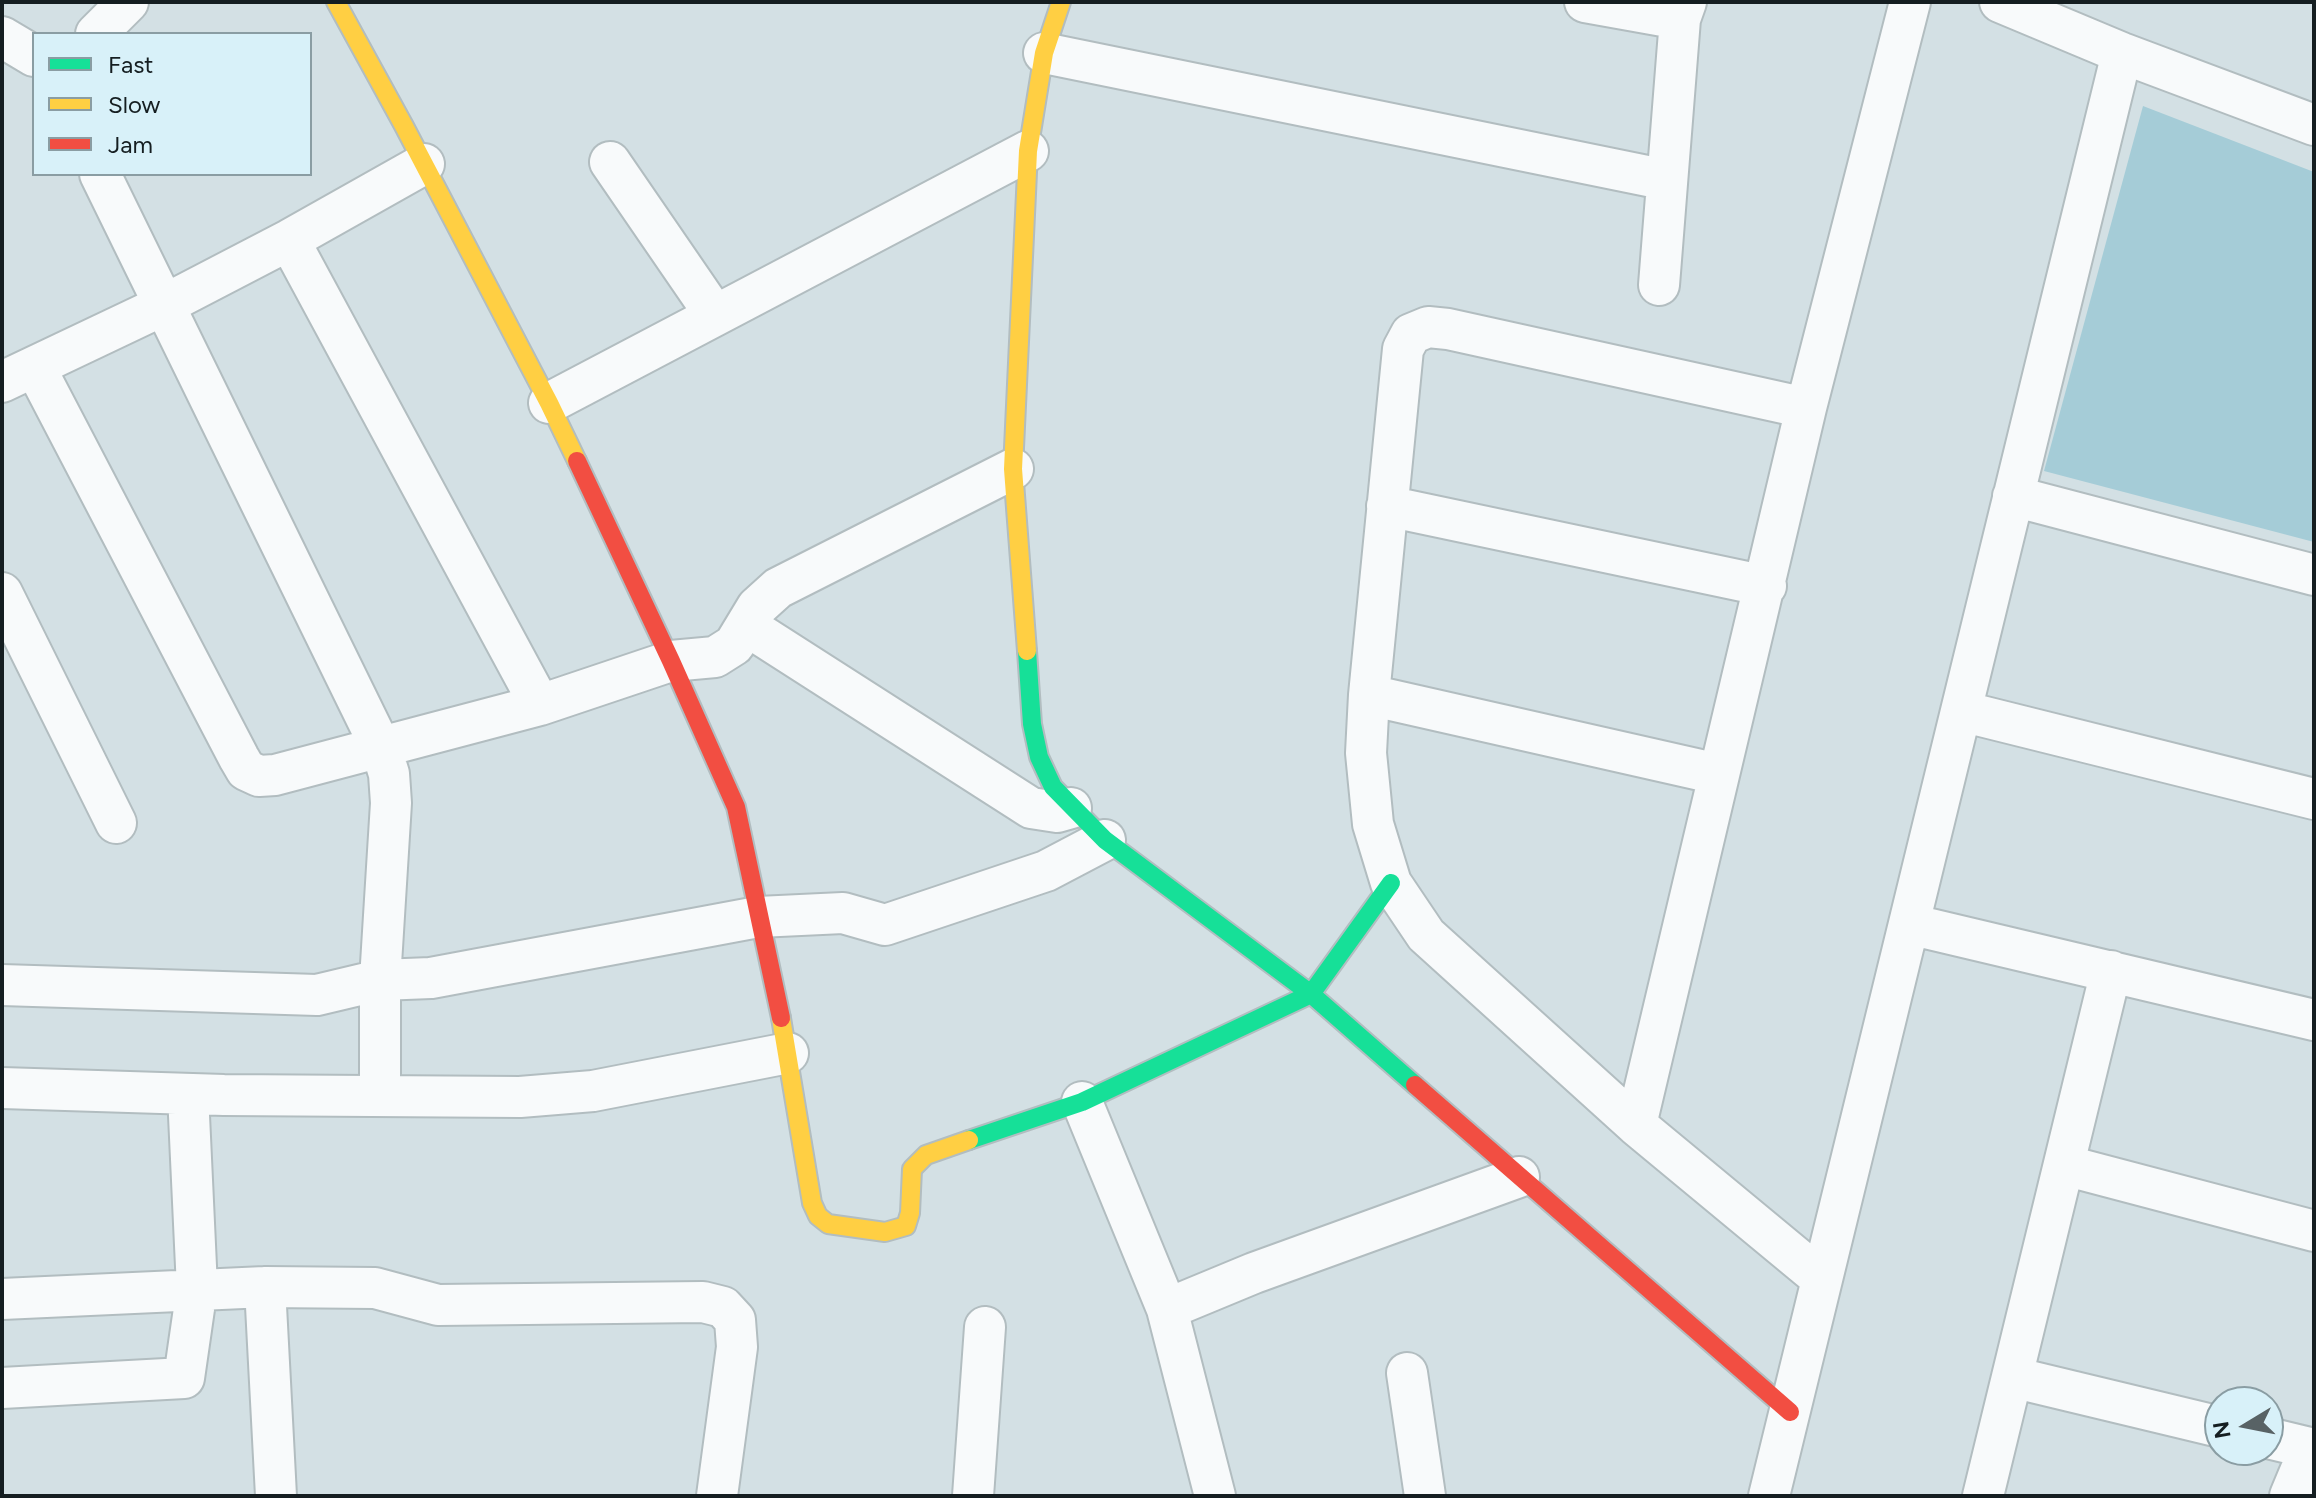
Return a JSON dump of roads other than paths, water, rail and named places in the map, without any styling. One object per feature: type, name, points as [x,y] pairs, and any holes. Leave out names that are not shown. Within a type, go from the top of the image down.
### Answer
[{"type":"street","points":[[98,32],[128,2]]},
{"type":"street","points":[[336,2],[549,403],[736,807],[788,1053],[812,1203],[818,1216],[828,1224],[843,1228],[885,1232],[906,1226],[910,1213],[910,1178],[918,1161],[926,1155],[1082,1102],[1311,994],[1391,883]]},
{"type":"street","points":[[1061,2],[1044,53],[1028,151],[1013,469],[1032,724],[1039,757],[1053,787],[1105,840],[1311,994],[1790,1412]]},
{"type":"street","points":[[1585,2],[1683,11],[1659,285]]},
{"type":"street","points":[[1636,1125],[1806,408],[1910,2]]},
{"type":"street","points":[[2000,2],[2122,53],[2314,125]]},
{"type":"street","points":[[2,37],[32,55]]},
{"type":"street","points":[[1044,53],[1667,180]]},
{"type":"street","points":[[1769,1496],[2122,53]]},
{"type":"street","points":[[549,403],[1028,151]]},
{"type":"street","points":[[610,162],[715,315]]},
{"type":"street","points":[[424,164],[289,240],[164,305],[19,374],[246,770],[259,776],[275,775],[540,705],[671,661],[715,657],[734,645],[757,607],[778,588],[1013,469]]},
{"type":"street","points":[[101,176],[381,748],[389,774],[391,803],[380,980],[380,1095]]},
{"type":"street","points":[[289,240],[540,705]]},
{"type":"street","points":[[1806,408],[1428,327],[1411,334],[1403,349],[1366,753],[1373,824],[1391,883],[1426,935],[1636,1125],[1822,1279]]},
{"type":"street","points":[[2013,496],[2314,575]]},
{"type":"street","points":[[1387,506],[1766,586]]},
{"type":"street","points":[[2,593],[18,665],[116,823]]},
{"type":"street","points":[[747,626],[1031,808],[1057,812],[1071,808]]},
{"type":"street","points":[[1369,695],[1718,774]]},
{"type":"street","points":[[1961,711],[2314,799]]},
{"type":"street","points":[[2,985],[317,995],[380,980],[431,978],[758,917],[843,913],[876,924],[894,923],[1046,871],[1105,840]]},
{"type":"street","points":[[1909,924],[2314,1020]]},
{"type":"street","points":[[1983,1496],[2111,971]]},
{"type":"street","points":[[2,1088],[188,1094],[520,1097],[593,1091],[788,1053]]},
{"type":"street","points":[[2,1388],[184,1378],[197,1288],[188,1094]]},
{"type":"street","points":[[1082,1102],[1167,1309],[1215,1496]]},
{"type":"street","points":[[2064,1165],[2314,1231]]},
{"type":"street","points":[[1167,1309],[1254,1273],[1519,1177]]},
{"type":"street","points":[[265,1287],[276,1496]]},
{"type":"street","points":[[2,1299],[197,1288],[375,1288],[438,1305],[703,1302],[723,1307],[735,1320],[737,1347],[717,1496]]},
{"type":"street","points":[[973,1496],[985,1327]]},
{"type":"street","points":[[1407,1373],[1425,1496]]},
{"type":"street","points":[[2012,1377],[2204,1423]]},
{"type":"street","points":[[2284,1442],[2312,1448],[2290,1496]]}]
